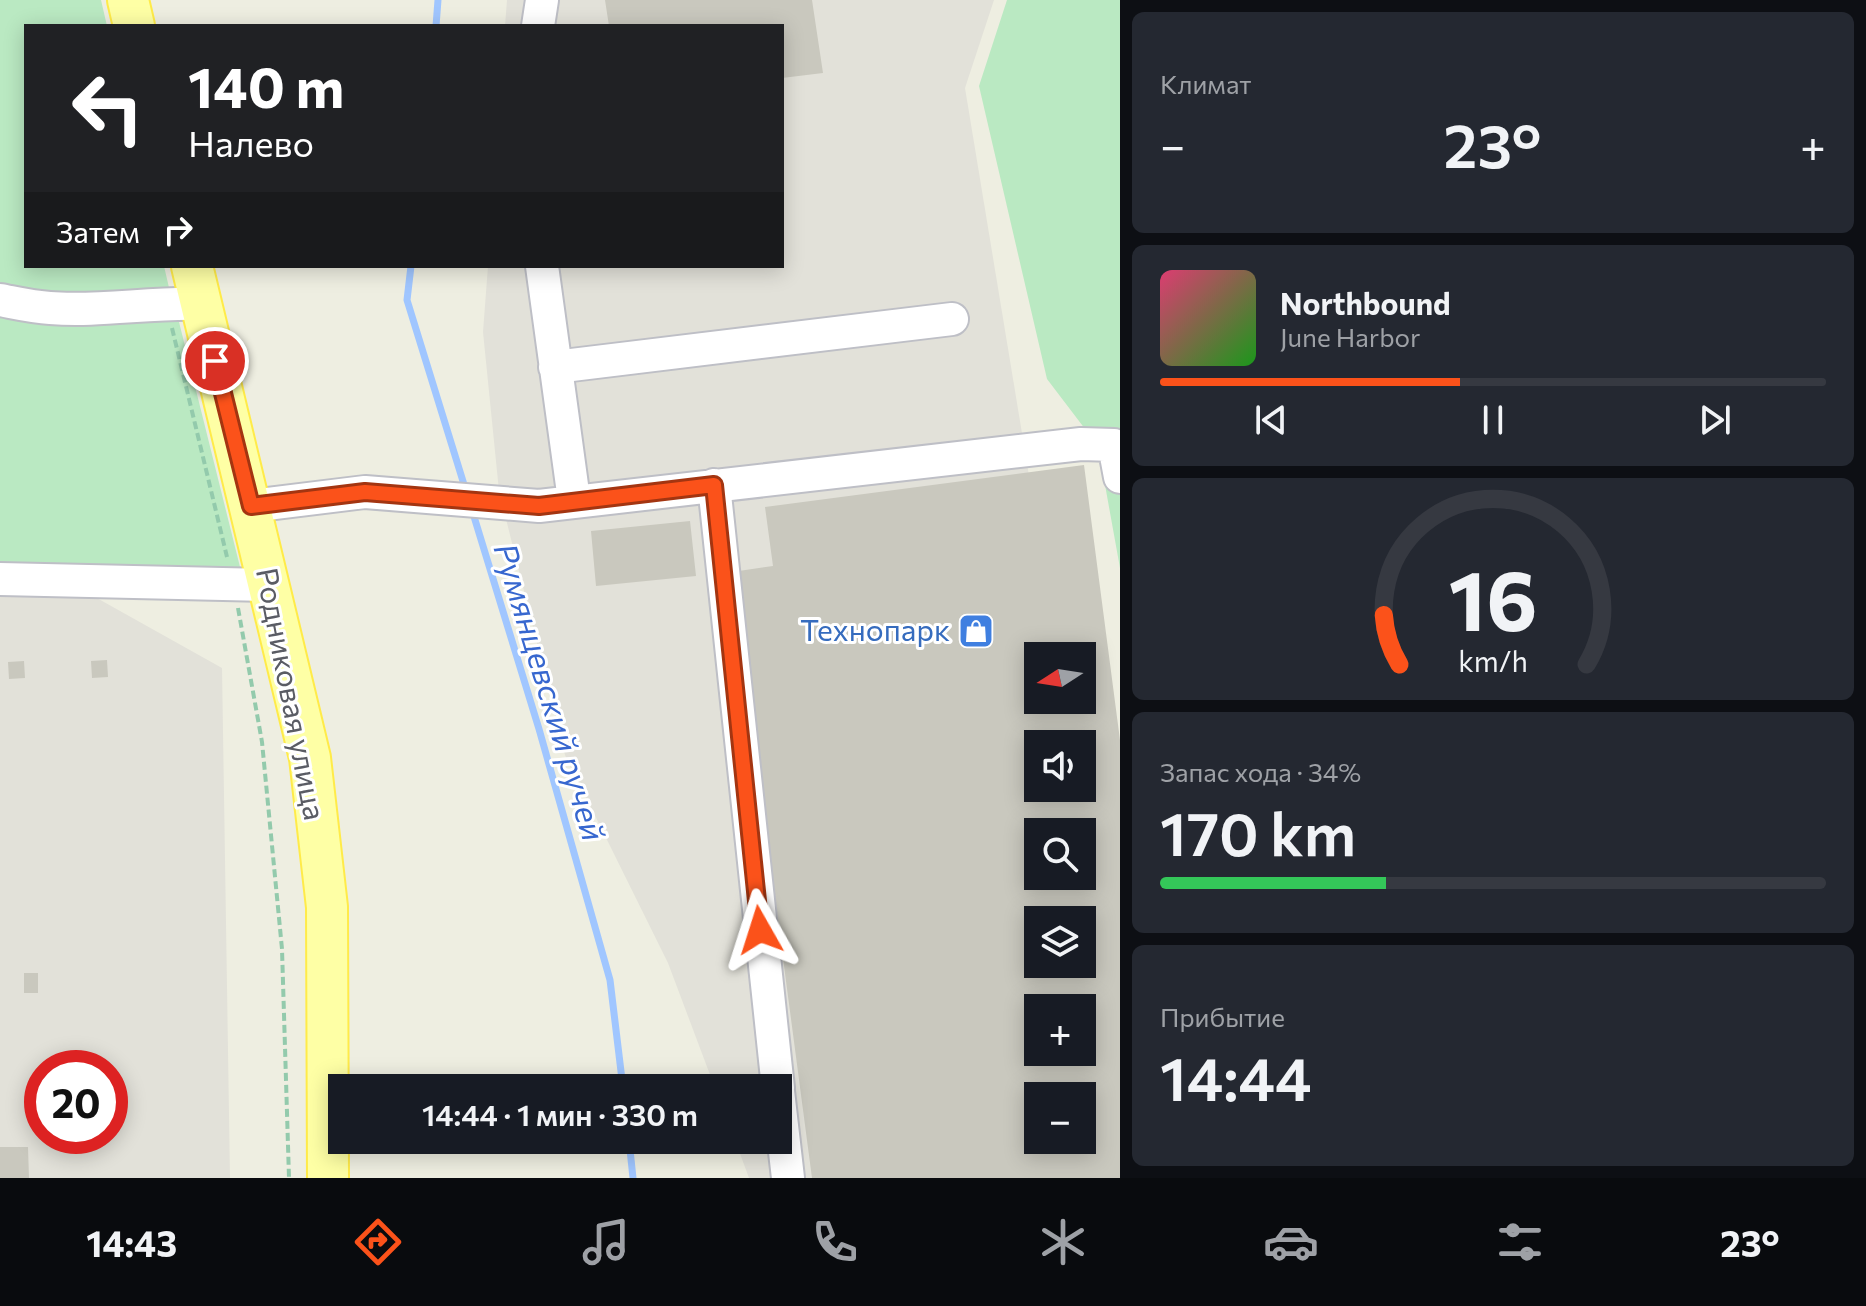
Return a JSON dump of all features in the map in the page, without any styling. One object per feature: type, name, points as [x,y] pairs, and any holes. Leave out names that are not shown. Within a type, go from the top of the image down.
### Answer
[{"type":"main road","points":[[128,0],[134,24]]},
{"type":"main road","name":"Родниковая улица","points":[[186,291],[251,506],[252,585],[310,758],[327,907],[328,1178]]},
{"type":"lane","points":[[538,24],[542,0]]},
{"type":"lane","points":[[542,268],[574,500]]},
{"type":"lane","points":[[0,300],[51,308],[113,308],[186,291]]},
{"type":"lane","points":[[555,367],[952,319]]},
{"type":"lane","points":[[251,506],[365,492],[539,506],[1081,444],[1114,445],[1120,477]]},
{"type":"lane","points":[[714,485],[776,1074]]},
{"type":"lane","points":[[0,579],[252,585]]},
{"type":"lane","points":[[785,1154],[788,1178]]},
{"type":"path","points":[[186,291],[252,585],[262,742],[280,934],[289,1178]]},
{"type":"shaded area","points":[[507,0],[994,0],[965,88],[1033,500],[1037,642],[1024,642],[1024,714],[1077,714],[1080,730],[1024,730],[1024,802],[1095,802],[1120,922],[1120,1178],[749,1178],[740,1154],[792,1154],[792,1074],[710,1074],[668,963],[565,755],[499,491],[483,332],[488,268],[784,268],[784,24],[505,24]]},
{"type":"shaded area","points":[[0,597],[95,597],[222,668],[230,1178],[0,1178]]},
{"type":"green space","points":[[0,0],[101,0],[107,24],[24,24],[24,268],[164,268],[170,292],[14,292],[0,282]]},
{"type":"green space","points":[[1007,0],[1120,0],[1120,568],[1098,446],[1047,379],[979,86]]},
{"type":"green space","points":[[0,317],[179,322],[243,579],[0,567]]},
{"type":"building","points":[[605,0],[812,0],[823,73],[784,78],[784,24],[609,24]]},
{"type":"building","points":[[1084,465],[1120,740],[1120,1178],[812,1178],[732,572],[773,566],[765,507]]},
{"type":"building","points":[[690,521],[696,576],[596,586],[591,531]]},
{"type":"building","points":[[107,660],[108,677],[92,678],[91,661]]},
{"type":"building","points":[[24,661],[25,678],[9,679],[8,662]]},
{"type":"building","points":[[24,973],[38,973],[38,993],[24,993]]},
{"type":"building","points":[[0,1147],[24,1147],[24,1154],[28,1154],[29,1178],[0,1178]]},
{"type":"waterway","name":"Румянцевский ручей","points":[[436,24],[438,0]]},
{"type":"waterway","name":"Румянцевский ручей","points":[[411,268],[407,300],[466,491]]},
{"type":"waterway","name":"Румянцевский ручей","points":[[472,510],[539,729],[610,980],[621,1074]]},
{"type":"waterway","name":"Румянцевский ручей","points":[[630,1154],[633,1178]]},
{"type":"place","name":"Технопарк","points":[[976,631]]},
{"type":"route","points":[[215,361],[251,506],[365,492],[539,506],[714,485],[760,930]]}]
